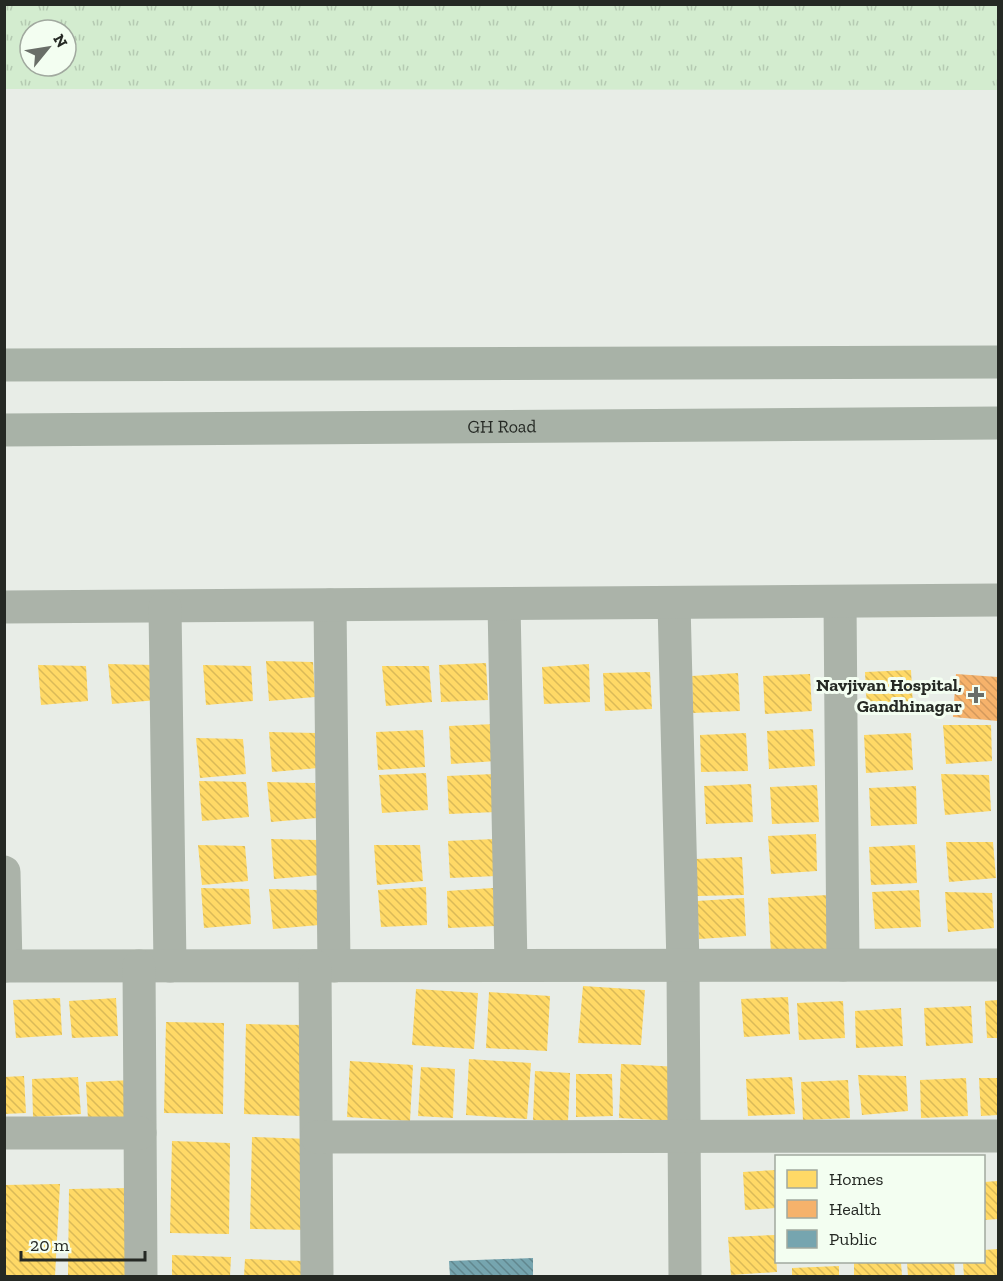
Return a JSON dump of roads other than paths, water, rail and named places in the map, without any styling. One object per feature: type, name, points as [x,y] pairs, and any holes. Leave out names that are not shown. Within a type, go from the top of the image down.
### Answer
[{"type":"main road","points":[[4,365],[999,363]]},
{"type":"main road","name":"GH Road","points":[[4,430],[999,423]]},
{"type":"street","points":[[4,607],[999,600]]},
{"type":"street","points":[[840,602],[843,965]]},
{"type":"street","points":[[674,603],[683,965],[686,1276]]},
{"type":"street","points":[[504,604],[511,965]]},
{"type":"street","points":[[317,1276],[317,1137],[325,966],[330,605]]},
{"type":"street","points":[[141,1276],[140,1133],[155,966],[165,607]]},
{"type":"street","points":[[4,872],[5,966],[999,965]]},
{"type":"street","points":[[4,1133],[140,1133]]},
{"type":"street","points":[[317,1137],[999,1136]]},
{"type":"place","name":"Navjivan Hospital, Gandhinagar","points":[[976,695]]}]
